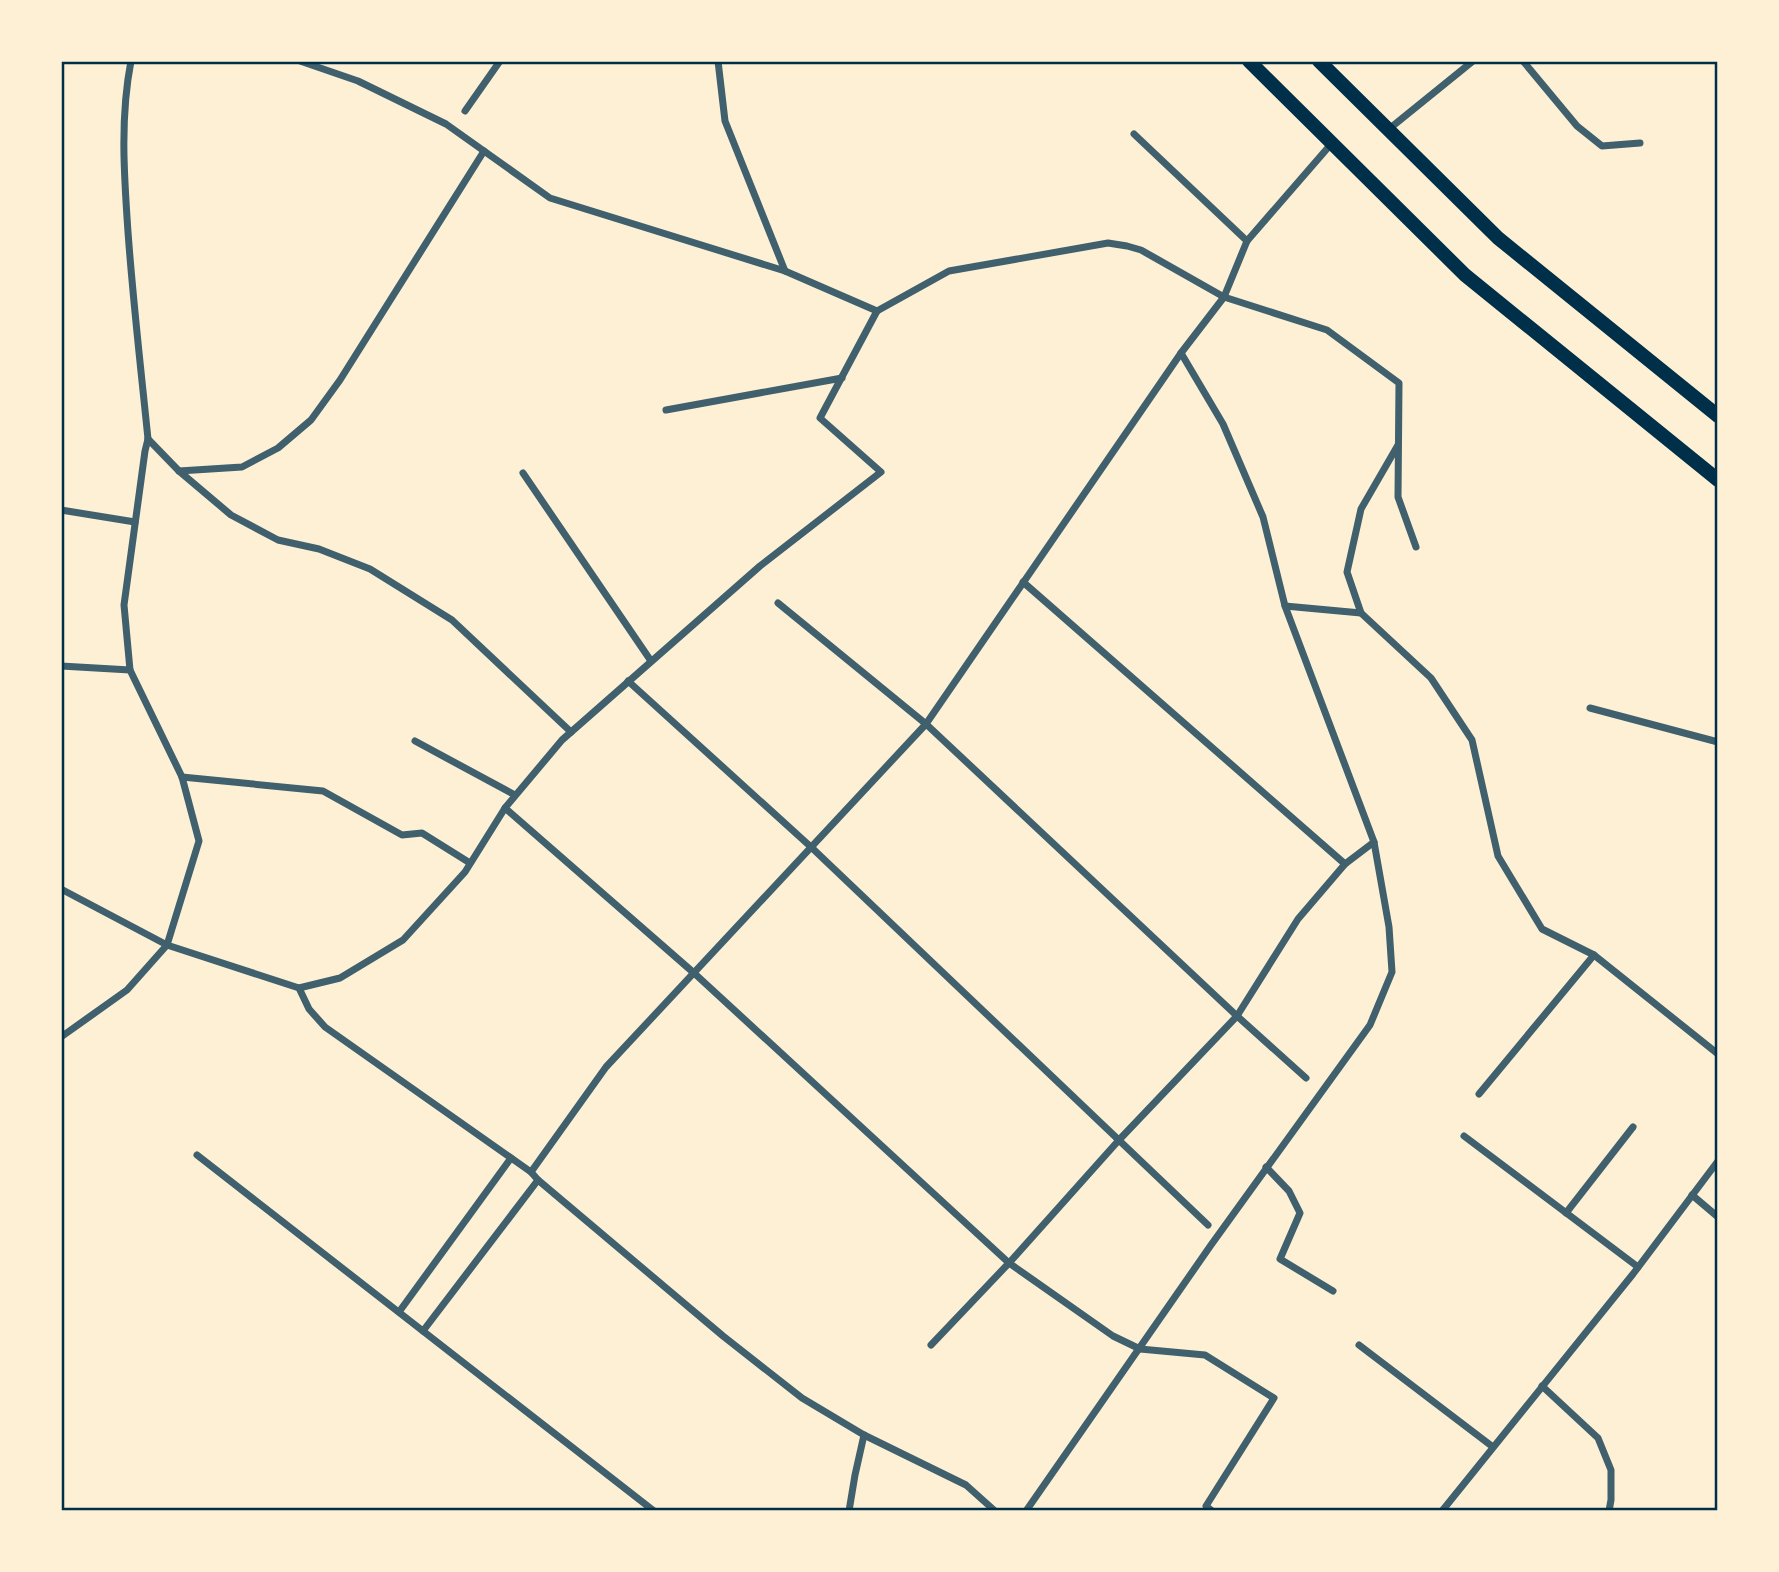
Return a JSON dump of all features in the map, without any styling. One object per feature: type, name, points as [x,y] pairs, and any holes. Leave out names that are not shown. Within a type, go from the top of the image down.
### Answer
[{"type":"main road","points":[[1249,61],[1465,275],[1718,480]]},
{"type":"main road","points":[[1319,61],[1498,238],[1718,416]]},
{"type":"street","points":[[61,1037],[127,990],[167,945],[199,841],[181,777],[130,670],[124,605],[148,439],[123,164],[127,81],[131,61]]},
{"type":"street","points":[[300,61],[358,81],[446,124],[550,198],[785,271],[877,312]]},
{"type":"street","points":[[465,111],[500,61]]},
{"type":"street","points":[[718,61],[725,121],[785,271]]},
{"type":"street","points":[[1388,130],[1473,61]]},
{"type":"street","points":[[1523,61],[1577,126],[1602,146],[1640,143]]},
{"type":"street","points":[[1134,134],[1247,241]]},
{"type":"street","points":[[531,1172],[606,1068],[926,724],[1181,353],[1224,298],[1247,241],[1332,143]]},
{"type":"street","points":[[179,471],[242,467],[278,449],[311,420],[340,380],[484,151]]},
{"type":"street","points":[[61,889],[167,945],[299,988],[340,978],[403,940],[465,872],[505,808],[571,732],[760,566],[881,472],[820,418],[877,312],[949,271],[1108,243],[1141,250],[1224,298],[1327,330],[1399,383],[1398,497],[1416,547]]},
{"type":"street","points":[[1026,1511],[1266,1167],[1370,1025],[1392,972],[1389,927],[1374,842],[1285,606],[1263,517],[1223,424],[1181,353]]},
{"type":"street","points":[[666,410],[842,378]]},
{"type":"street","points":[[148,439],[179,471],[231,515],[278,540],[319,549],[370,569],[452,620],[571,732]]},
{"type":"street","points":[[1398,443],[1361,509],[1347,572],[1361,613],[1431,678],[1472,740],[1498,856],[1542,929],[1594,955],[1718,1054]]},
{"type":"street","points":[[523,473],[651,661]]},
{"type":"street","points":[[61,510],[135,522]]},
{"type":"street","points":[[1023,582],[1345,864]]},
{"type":"street","points":[[778,603],[926,724],[1306,1078]]},
{"type":"street","points":[[1285,606],[1361,613]]},
{"type":"street","points":[[61,666],[130,670]]},
{"type":"street","points":[[628,681],[811,847],[1208,1225]]},
{"type":"street","points":[[1590,708],[1718,742]]},
{"type":"street","points":[[415,741],[516,795]]},
{"type":"street","points":[[181,777],[323,791],[402,835],[422,833],[470,863]]},
{"type":"street","points":[[505,808],[694,973],[1009,1263],[1113,1336],[1140,1349],[1205,1355],[1274,1398],[1206,1506],[1212,1511]]},
{"type":"street","points":[[930,1345],[1237,1016],[1298,919],[1345,864],[1374,842]]},
{"type":"street","points":[[1479,1094],[1594,955]]},
{"type":"street","points":[[299,988],[309,1009],[325,1027],[531,1172],[723,1336],[802,1398],[864,1435],[966,1485],[995,1511]]},
{"type":"street","points":[[1566,1213],[1633,1127]]},
{"type":"street","points":[[1464,1136],[1638,1267]]},
{"type":"street","points":[[197,1156],[654,1511]]},
{"type":"street","points":[[399,1312],[511,1158]]},
{"type":"street","points":[[1442,1511],[1638,1267],[1718,1161]]},
{"type":"street","points":[[1266,1167],[1289,1191],[1300,1213],[1280,1259],[1333,1292]]},
{"type":"street","points":[[423,1331],[538,1180]]},
{"type":"street","points":[[1692,1195],[1718,1217]]},
{"type":"street","points":[[1359,1345],[1493,1447]]},
{"type":"street","points":[[1542,1387],[1598,1438],[1611,1470],[1609,1511]]},
{"type":"street","points":[[849,1511],[864,1435]]}]
